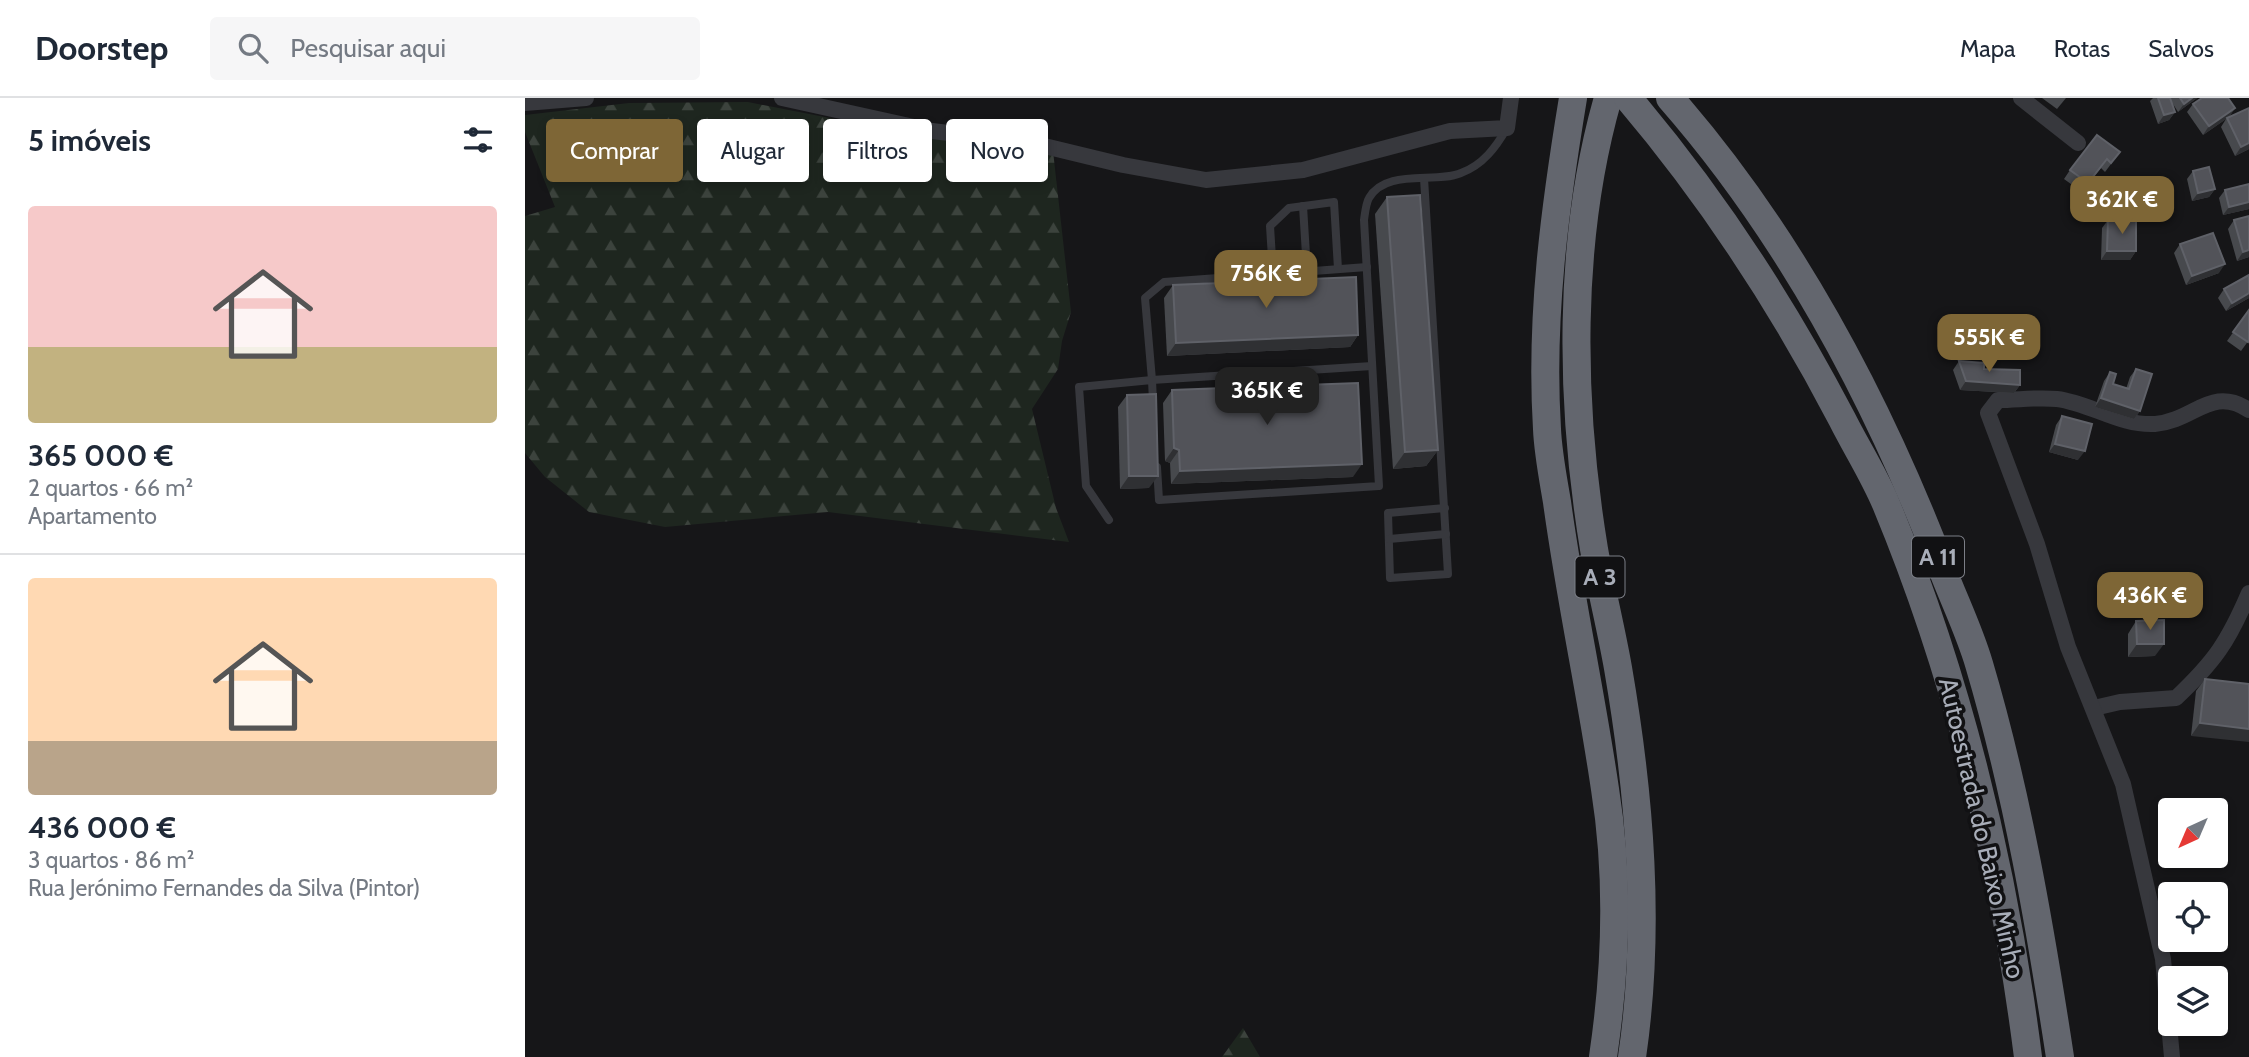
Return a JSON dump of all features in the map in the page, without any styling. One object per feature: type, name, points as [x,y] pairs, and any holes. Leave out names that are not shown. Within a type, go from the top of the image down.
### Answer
[{"type":"highway","name":"A 3","points":[[1573,98],[1555,205],[1546,317],[1547,430],[1563,552],[1606,791],[1614,896],[1612,994],[1603,1057]]},
{"type":"highway","name":"A 3","points":[[1608,98],[1585,215],[1577,324],[1580,434],[1594,548],[1618,667],[1636,787],[1642,901],[1639,1007],[1632,1057]]},
{"type":"highway","name":"Autoestrada do Baixo Minho","points":[[1628,98],[1720,214],[1808,353],[1885,502],[1949,675],[1992,844],[2019,989],[2028,1057]]},
{"type":"highway","name":"Autoestrada do Baixo Minho","points":[[1676,105],[1744,191],[1834,333],[1912,488],[1979,663],[2022,841],[2060,1057]]},
{"type":"street","points":[[525,103],[586,98]]},
{"type":"street","points":[[782,98],[932,131],[1032,143],[1123,165],[1206,180],[1303,170],[1450,131],[1507,128],[1511,98]]},
{"type":"street","points":[[2021,98],[2078,143]]},
{"type":"street","points":[[2172,1057],[2163,959],[2145,868],[2123,783],[2068,647],[2037,544],[1989,422],[1988,413],[1997,400],[2057,399],[2140,424],[2172,421],[2220,400],[2230,400],[2249,410]]},
{"type":"street","points":[[2094,708],[2120,702],[2176,698],[2220,652],[2232,634],[2249,593]]},
{"type":"lane","points":[[1157,460],[1159,500],[1379,486],[1364,220],[1369,198],[1385,183],[1459,174],[1480,163],[1498,145],[1507,128]]},
{"type":"lane","points":[[1424,178],[1445,509],[1448,574],[1390,578],[1388,513],[1445,509]]},
{"type":"lane","points":[[1273,274],[1270,226],[1289,208],[1333,202],[1338,269]]},
{"type":"lane","points":[[1303,206],[1307,271]]},
{"type":"lane","points":[[1153,407],[1145,298],[1164,282],[1367,267]]},
{"type":"lane","points":[[1109,520],[1086,486],[1079,387],[1372,366]]},
{"type":"lane","points":[[1389,539],[1446,534]]},
{"type":"green space","points":[[748,102],[835,119],[823,119],[823,182],[932,182],[932,138],[946,140],[946,182],[1048,182],[1048,151],[1053,151],[1071,312],[1062,341],[1058,369],[1032,409],[1056,508],[1069,542],[828,512],[665,527],[589,512],[545,477],[525,453],[525,216],[555,207],[525,132],[525,115],[629,103]]},
{"type":"green space","points":[[1243,1028],[1260,1057],[1222,1057]]},
{"type":"building","points":[[2158,98],[2170,98],[2175,112],[2164,115]]},
{"type":"building","points":[[2180,98],[2192,98],[2184,104]]},
{"type":"building","points":[[2202,98],[2228,98],[2235,108],[2209,126],[2193,104]]},
{"type":"building","points":[[2249,108],[2249,143],[2241,147],[2227,118]]},
{"type":"building","points":[[2097,135],[2120,152],[2111,163],[2107,159],[2088,183],[2070,170]]},
{"type":"building","points":[[2209,167],[2215,189],[2198,193],[2193,171]]},
{"type":"building","points":[[2249,184],[2249,202],[2229,207],[2225,190]]},
{"type":"building","points":[[1420,195],[1438,450],[1405,452],[1387,197]]},
{"type":"building","points":[[2249,216],[2249,250],[2243,252],[2234,220]]},
{"type":"building","points":[[2108,220],[2136,220],[2136,251],[2107,251]]},
{"type":"building","points":[[2213,233],[2225,264],[2192,276],[2180,244]]},
{"type":"building","points":[[2249,275],[2249,293],[2232,303],[2224,289]]},
{"type":"building","points":[[1356,277],[1358,335],[1176,343],[1173,285]]},
{"type":"building","points":[[2249,310],[2249,340],[2248,342],[2233,332]]},
{"type":"building","points":[[1959,361],[1984,363],[1984,369],[2020,370],[2020,385],[1966,381]]},
{"type":"building","points":[[2136,369],[2152,374],[2140,411],[2101,398],[2110,372],[2116,374],[2113,384],[2129,389]]},
{"type":"building","points":[[1358,383],[1362,464],[1180,471],[1179,450],[1174,448],[1172,390]]},
{"type":"building","points":[[1156,394],[1158,476],[1129,476],[1127,395]]},
{"type":"building","points":[[2062,416],[2092,424],[2085,451],[2055,444]]},
{"type":"building","points":[[2164,620],[2164,644],[2137,644],[2136,621]]},
{"type":"building","points":[[2205,679],[2249,684],[2249,729],[2200,723]]}]
